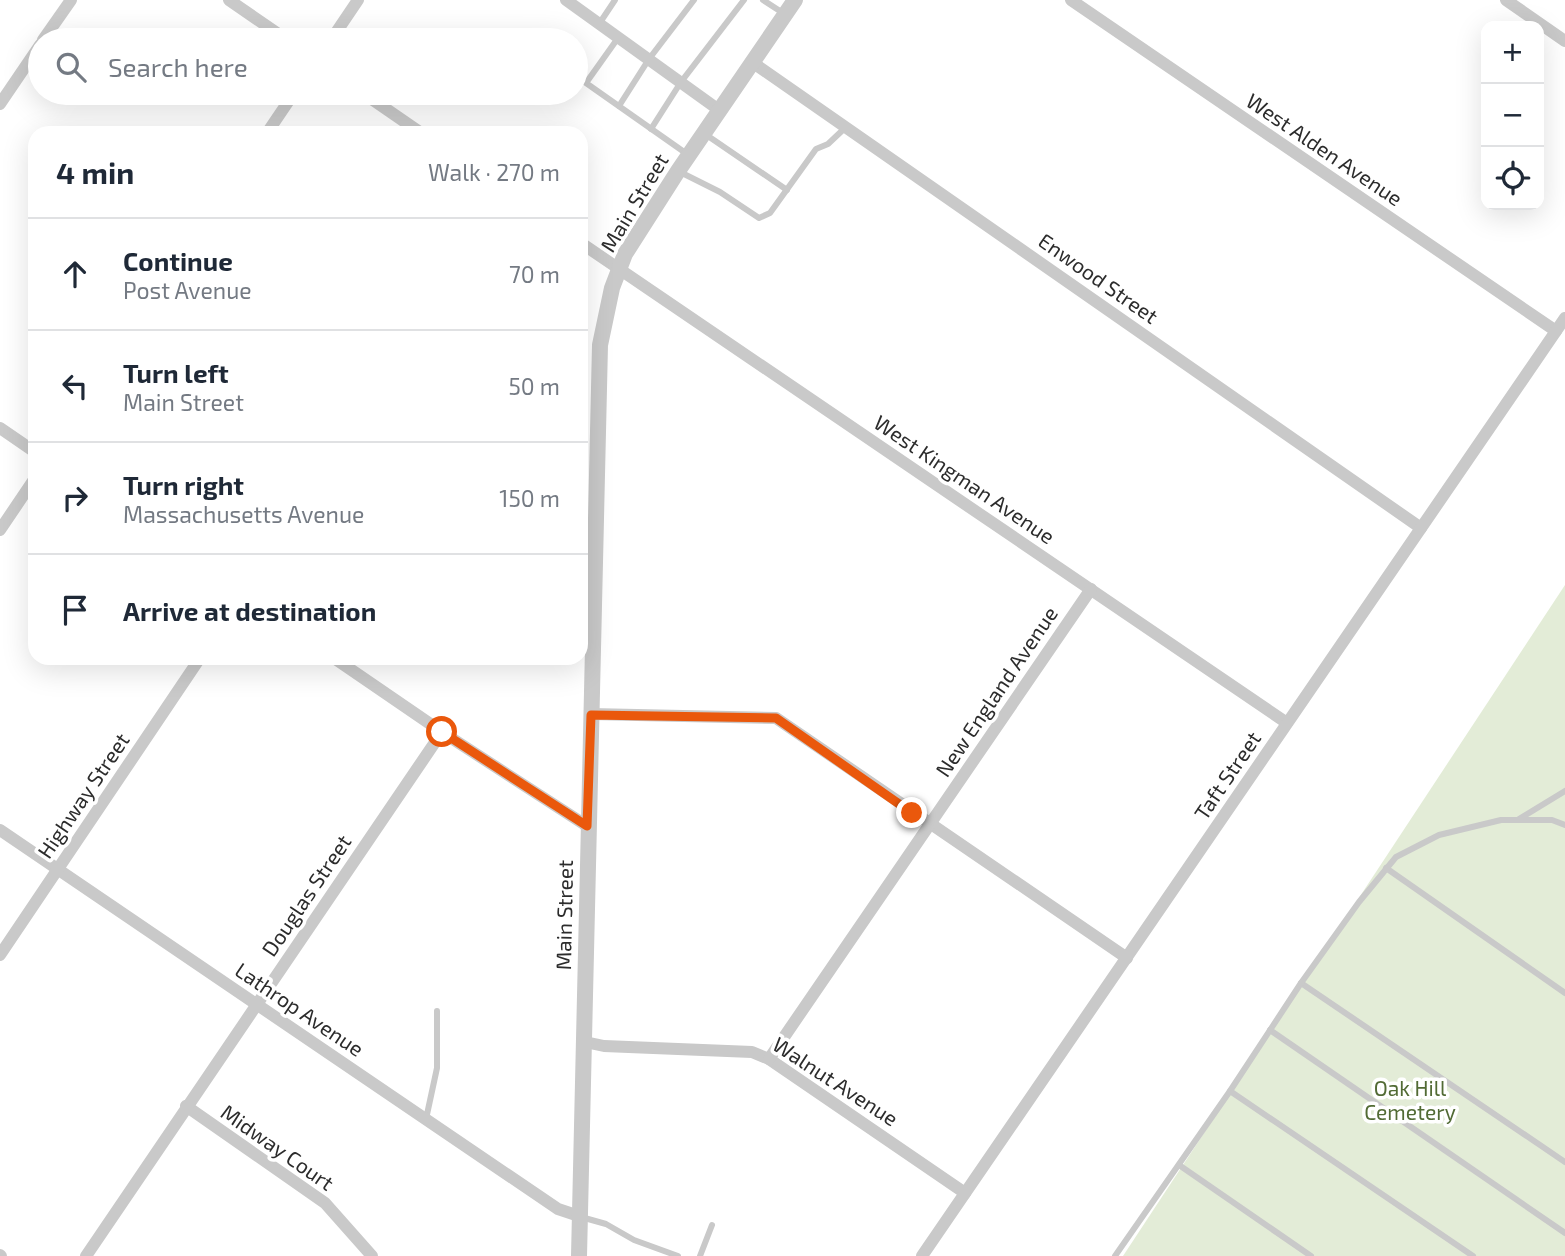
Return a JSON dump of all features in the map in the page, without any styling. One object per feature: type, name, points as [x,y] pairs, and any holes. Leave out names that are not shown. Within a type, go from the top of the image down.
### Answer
[{"type":"street","points":[[51,28],[71,0]]},
{"type":"street","points":[[229,0],[270,28]]},
{"type":"street","points":[[339,28],[358,0]]},
{"type":"street","points":[[566,0],[719,110]]},
{"type":"street","name":"Main Street","points":[[579,1256],[600,345],[612,288],[633,240],[795,0]]},
{"type":"street","name":"West Alden Avenue","points":[[1071,0],[1556,331]]},
{"type":"street","points":[[1506,0],[1565,41]]},
{"type":"street","name":"Enwood Street","points":[[752,62],[1422,528]]},
{"type":"street","points":[[0,104],[28,63]]},
{"type":"street","points":[[272,126],[287,105]]},
{"type":"street","points":[[380,105],[411,126]]},
{"type":"street","name":"West Kingman Avenue","points":[[588,248],[1287,723]]},
{"type":"street","name":"Taft Street","points":[[922,1256],[1565,318]]},
{"type":"street","points":[[0,428],[28,447]]},
{"type":"street","points":[[0,530],[28,488]]},
{"type":"street","name":"New England Avenue","points":[[769,1059],[1091,589]]},
{"type":"street","name":"Highway Street","points":[[0,956],[195,665]]},
{"type":"street","points":[[344,665],[587,826]]},
{"type":"street","points":[[591,715],[776,718],[1127,958]]},
{"type":"street","name":"Douglas Street","points":[[86,1256],[442,732]]},
{"type":"street","name":"Lathrop Avenue","points":[[0,830],[558,1209],[579,1216]]},
{"type":"street","name":"Walnut Avenue","points":[[585,1042],[604,1046],[752,1052],[769,1059],[965,1193]]},
{"type":"street","name":"Midway Court","points":[[186,1106],[325,1203],[372,1256]]},
{"type":"lane","points":[[599,24],[615,0]]},
{"type":"lane","points":[[619,106],[649,59],[694,0]]},
{"type":"lane","points":[[651,129],[681,82],[744,0]]},
{"type":"lane","points":[[763,0],[785,14]]},
{"type":"lane","points":[[588,80],[618,37]]},
{"type":"lane","points":[[588,84],[689,155]]},
{"type":"lane","points":[[678,171],[720,192],[759,218],[770,213],[816,149],[828,144],[846,127]]},
{"type":"lane","points":[[704,133],[787,190]]},
{"type":"lane","points":[[1517,820],[1565,791]]},
{"type":"lane","points":[[1115,1256],[1230,1091],[1301,982],[1395,857],[1439,835],[1501,820],[1552,820],[1565,825]]},
{"type":"lane","points":[[1386,868],[1565,993]]},
{"type":"lane","points":[[1301,982],[1565,1162]]},
{"type":"lane","points":[[426,1119],[437,1068],[436,1011]]},
{"type":"lane","points":[[1270,1030],[1565,1233]]},
{"type":"lane","points":[[1230,1091],[1473,1256]]},
{"type":"lane","points":[[1178,1165],[1311,1256]]},
{"type":"lane","points":[[579,1216],[606,1224],[634,1240],[678,1256]]},
{"type":"lane","points":[[700,1256],[712,1225]]},
{"type":"green space","name":"Oak Hill Cemetery","points":[[1565,585],[1565,1256],[1123,1256]]},
{"type":"route","points":[[442,732],[587,826],[591,715],[776,718],[912,813]]}]
